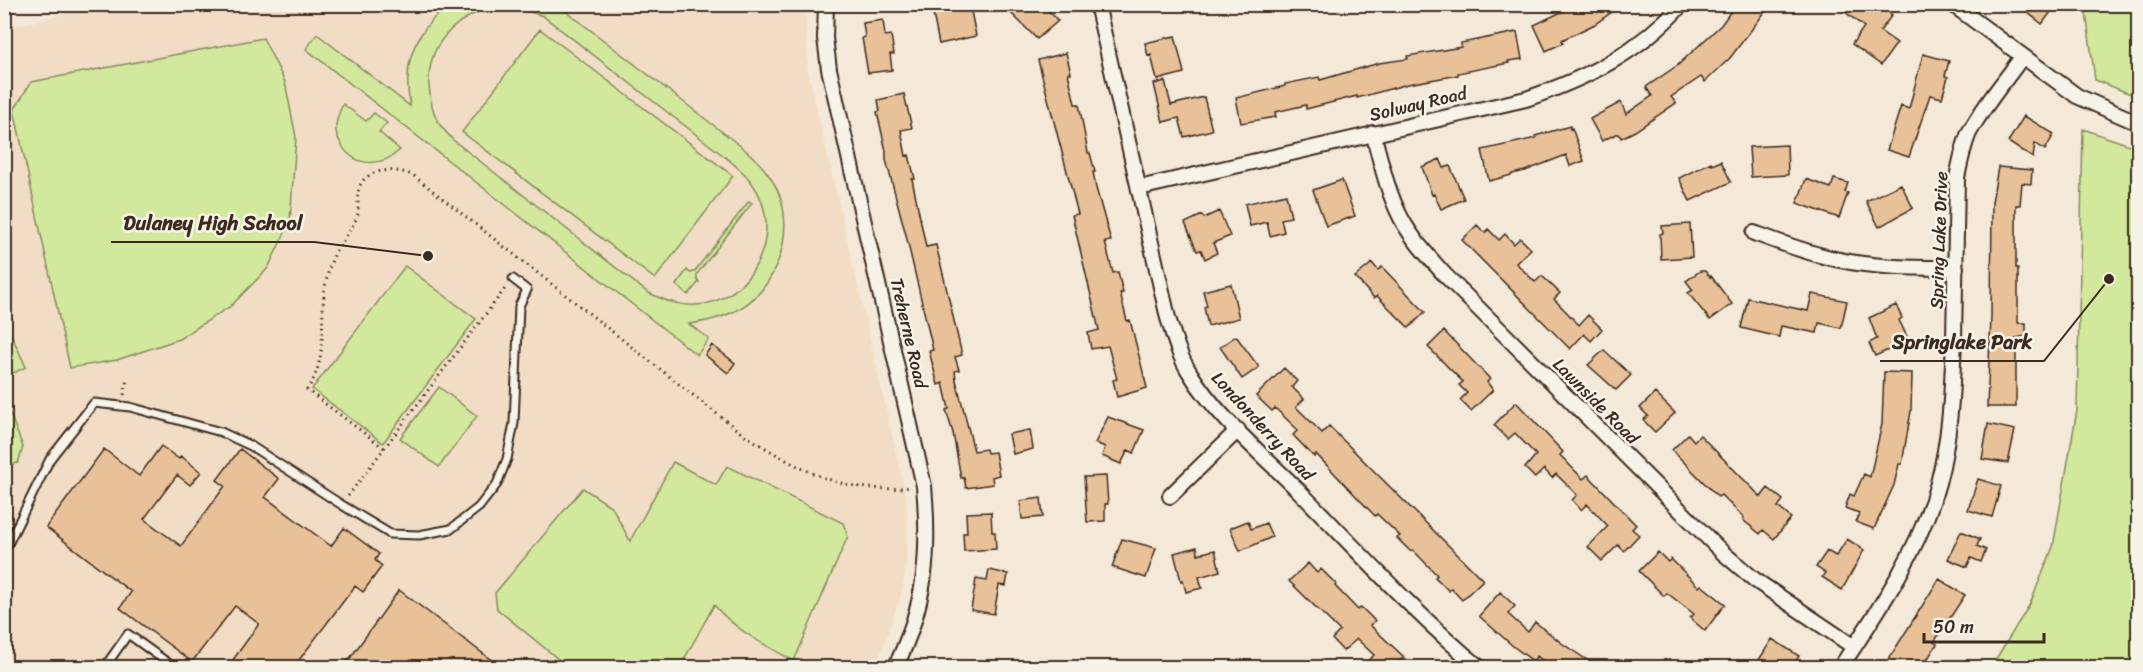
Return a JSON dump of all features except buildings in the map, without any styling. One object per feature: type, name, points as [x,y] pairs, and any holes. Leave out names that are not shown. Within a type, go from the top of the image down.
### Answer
[{"type":"street","name":"Treherne Road","points":[[826,4],[825,38],[829,69],[924,486],[928,527],[920,603],[913,628],[894,668]]},
{"type":"street","name":"Londonderry Road","points":[[1097,4],[1168,318],[1178,349],[1189,372],[1206,397],[1238,430],[1406,599],[1480,668]]},
{"type":"street","name":"Solway Road","points":[[1139,188],[1526,99],[1561,87],[1603,68],[1638,45],[1682,4]]},
{"type":"street","points":[[1952,4],[2077,96],[2139,123]]},
{"type":"street","name":"Spring Lake Drive","points":[[1840,668],[1902,569],[1922,527],[1938,484],[1947,442],[1952,394],[1957,178],[1961,156],[1969,134],[1980,115],[2022,57]]},
{"type":"street","name":"Lawnside Road","points":[[1373,133],[1386,182],[1401,218],[1421,248],[1444,274],[1722,552],[1755,580],[1854,647]]},
{"type":"street","points":[[1754,233],[1800,250],[1835,259],[1886,266],[1956,268]]},
{"type":"street","points":[[1170,496],[1238,430]]},
{"type":"lane","points":[[4,552],[50,459],[93,403],[122,406],[179,419],[221,432],[267,456],[390,534],[419,535],[451,529],[479,507],[496,484],[507,459],[514,423],[519,306],[527,290],[513,279]]},
{"type":"lane","points":[[104,668],[128,634],[168,663],[171,668]]},
{"type":"path","points":[[384,448],[307,390],[319,369],[328,272],[336,251],[349,234],[358,212],[358,191],[361,183],[380,171],[403,171],[414,176],[731,425],[777,455],[844,485],[870,490],[924,486]]},
{"type":"path","points":[[342,505],[525,263]]},
{"type":"path","points":[[122,406],[127,378]]},
{"type":"shaded area","points":[[103,4],[808,5],[806,29],[808,70],[906,495],[908,524],[906,568],[901,595],[880,655],[872,667],[5,667],[4,29]]},
{"type":"green space","points":[[449,5],[558,5],[743,148],[765,170],[778,191],[784,215],[782,248],[777,264],[759,292],[747,303],[722,317],[689,324],[709,339],[697,355],[306,49],[317,34],[410,106],[408,81],[411,56],[426,27]],"holes":[[[493,7],[518,9],[543,16],[729,160],[747,177],[761,200],[766,219],[765,238],[752,272],[739,287],[724,297],[697,305],[674,303],[647,292],[453,140],[443,129],[434,113],[429,86],[433,57],[438,45],[456,25]]]},
{"type":"green space","points":[[2085,5],[2138,5],[2138,97],[2095,80]]},
{"type":"green space","points":[[540,29],[733,176],[655,279],[462,132]]},
{"type":"green space","points":[[263,38],[285,82],[296,137],[290,222],[268,268],[231,306],[179,339],[117,360],[70,368],[14,110],[31,82]]},
{"type":"green space","points":[[343,104],[366,121],[374,113],[387,123],[379,132],[400,150],[393,156],[377,162],[361,161],[353,157],[341,144],[336,133],[337,120]]},
{"type":"green space","points":[[2083,129],[2138,148],[2138,667],[1991,667],[2030,604],[2053,547],[2077,410]]},
{"type":"green space","points":[[749,201],[752,203],[697,274],[699,282],[688,295],[676,285],[687,270],[690,273],[694,272]]},
{"type":"green space","points":[[405,266],[476,319],[383,443],[312,389]]},
{"type":"green space","points":[[5,321],[26,367],[4,377]]},
{"type":"green space","points":[[439,387],[477,416],[439,467],[400,438]]},
{"type":"green space","points":[[5,401],[23,447],[18,463],[5,467]]},
{"type":"green space","points":[[673,462],[716,485],[727,466],[843,523],[848,536],[794,661],[741,630],[714,605],[680,667],[568,667],[497,609],[495,593],[583,488],[612,507],[630,541]]},
{"type":"place","name":"Dulaney High School","points":[[428,256]]},
{"type":"place","name":"Springlake Park","points":[[2109,279]]}]
